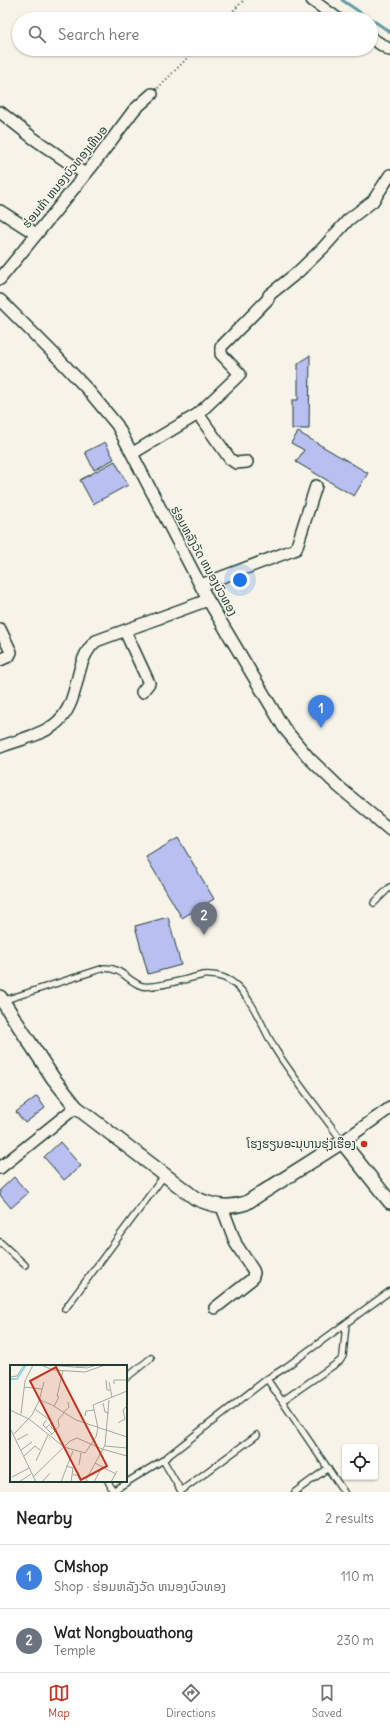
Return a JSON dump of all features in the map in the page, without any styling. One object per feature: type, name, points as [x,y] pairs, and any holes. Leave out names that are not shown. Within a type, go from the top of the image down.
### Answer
[{"type":"street","points":[[312,0],[328,12]]},
{"type":"street","points":[[378,42],[390,50]]},
{"type":"street","name":"ຮ່ອມຫ້າ ຫນອງບົວທອງເຫືນອ","points":[[0,279],[85,174],[134,110],[152,94]]},
{"type":"street","points":[[0,112],[33,138],[85,174]]},
{"type":"street","points":[[133,452],[198,414],[240,374],[221,354],[221,347],[268,299],[269,295],[298,272],[324,247],[348,220],[373,201],[390,174]]},
{"type":"street","points":[[0,211],[36,234]]},
{"type":"street","name":"ຮ່ອມຫລັງວັດ ຫນອງບົວທອງ","points":[[0,300],[88,390],[117,424],[133,452],[208,600],[284,728],[309,758],[339,787],[390,830]]},
{"type":"street","points":[[198,414],[230,459],[236,463],[247,462]]},
{"type":"street","points":[[201,585],[296,549],[316,486]]},
{"type":"street","points":[[0,747],[46,730],[61,719],[73,701],[80,668],[90,648],[96,641],[208,600]]},
{"type":"street","points":[[0,629],[11,652],[9,656],[0,660]]},
{"type":"street","points":[[125,631],[149,683],[142,692]]},
{"type":"street","points":[[0,1000],[53,1078],[76,1107],[164,1176],[195,1198],[208,1204],[222,1207],[246,1203],[342,1142],[390,1108]]},
{"type":"street","points":[[0,1168],[76,1107]]},
{"type":"street","points":[[342,1142],[390,1202]]},
{"type":"street","points":[[215,1308],[252,1279],[254,1274],[253,1270],[236,1244],[222,1207]]},
{"type":"lane","points":[[374,903],[390,887]]},
{"type":"lane","points":[[0,1000],[104,968],[112,968],[119,971],[145,987],[204,975],[213,974],[222,977],[237,986],[245,996],[277,1052],[342,1142]]},
{"type":"lane","points":[[65,1309],[164,1176]]},
{"type":"lane","points":[[0,1242],[25,1265]]},
{"type":"lane","points":[[108,1482],[112,1492],[162,1460],[267,1379],[286,1367],[390,1291]]},
{"type":"lane","points":[[282,1401],[340,1361],[343,1356],[346,1324]]},
{"type":"lane","points":[[127,1377],[151,1358]]},
{"type":"lane","points":[[267,1379],[344,1492]]},
{"type":"lane","points":[[162,1460],[180,1491],[257,1435]]},
{"type":"lane","points":[[296,1492],[328,1468]]},
{"type":"path","points":[[232,12],[244,0]]},
{"type":"path","points":[[152,94],[189,56]]},
{"type":"building","points":[[310,355],[309,429],[292,429],[292,400],[298,400],[298,364]]},
{"type":"building","points":[[298,432],[368,473],[354,496],[296,462],[304,450],[291,443]]},
{"type":"building","points":[[105,442],[114,459],[94,470],[85,452]]},
{"type":"building","points":[[115,461],[128,485],[93,504],[80,480]]},
{"type":"building","points":[[178,838],[214,899],[182,918],[146,857]]},
{"type":"building","points":[[168,917],[181,965],[148,974],[135,926]]},
{"type":"building","points":[[37,1096],[45,1108],[25,1123],[16,1112]]},
{"type":"building","points":[[60,1142],[81,1166],[64,1180],[44,1157]]},
{"type":"building","points":[[14,1177],[28,1193],[11,1208],[0,1195],[0,1190]]},
{"type":"waterway","points":[[342,0],[360,12]]},
{"type":"waterway","points":[[378,24],[390,32]]},
{"type":"place","name":"CMshop","points":[[321,728]]},
{"type":"place","name":"Wat Nongbouathong","points":[[204,935]]},
{"type":"place","name":"ໂຮງຮຽນອະນຸບານຮຸ່ງເຮືອງ","points":[[364,1144]]}]
